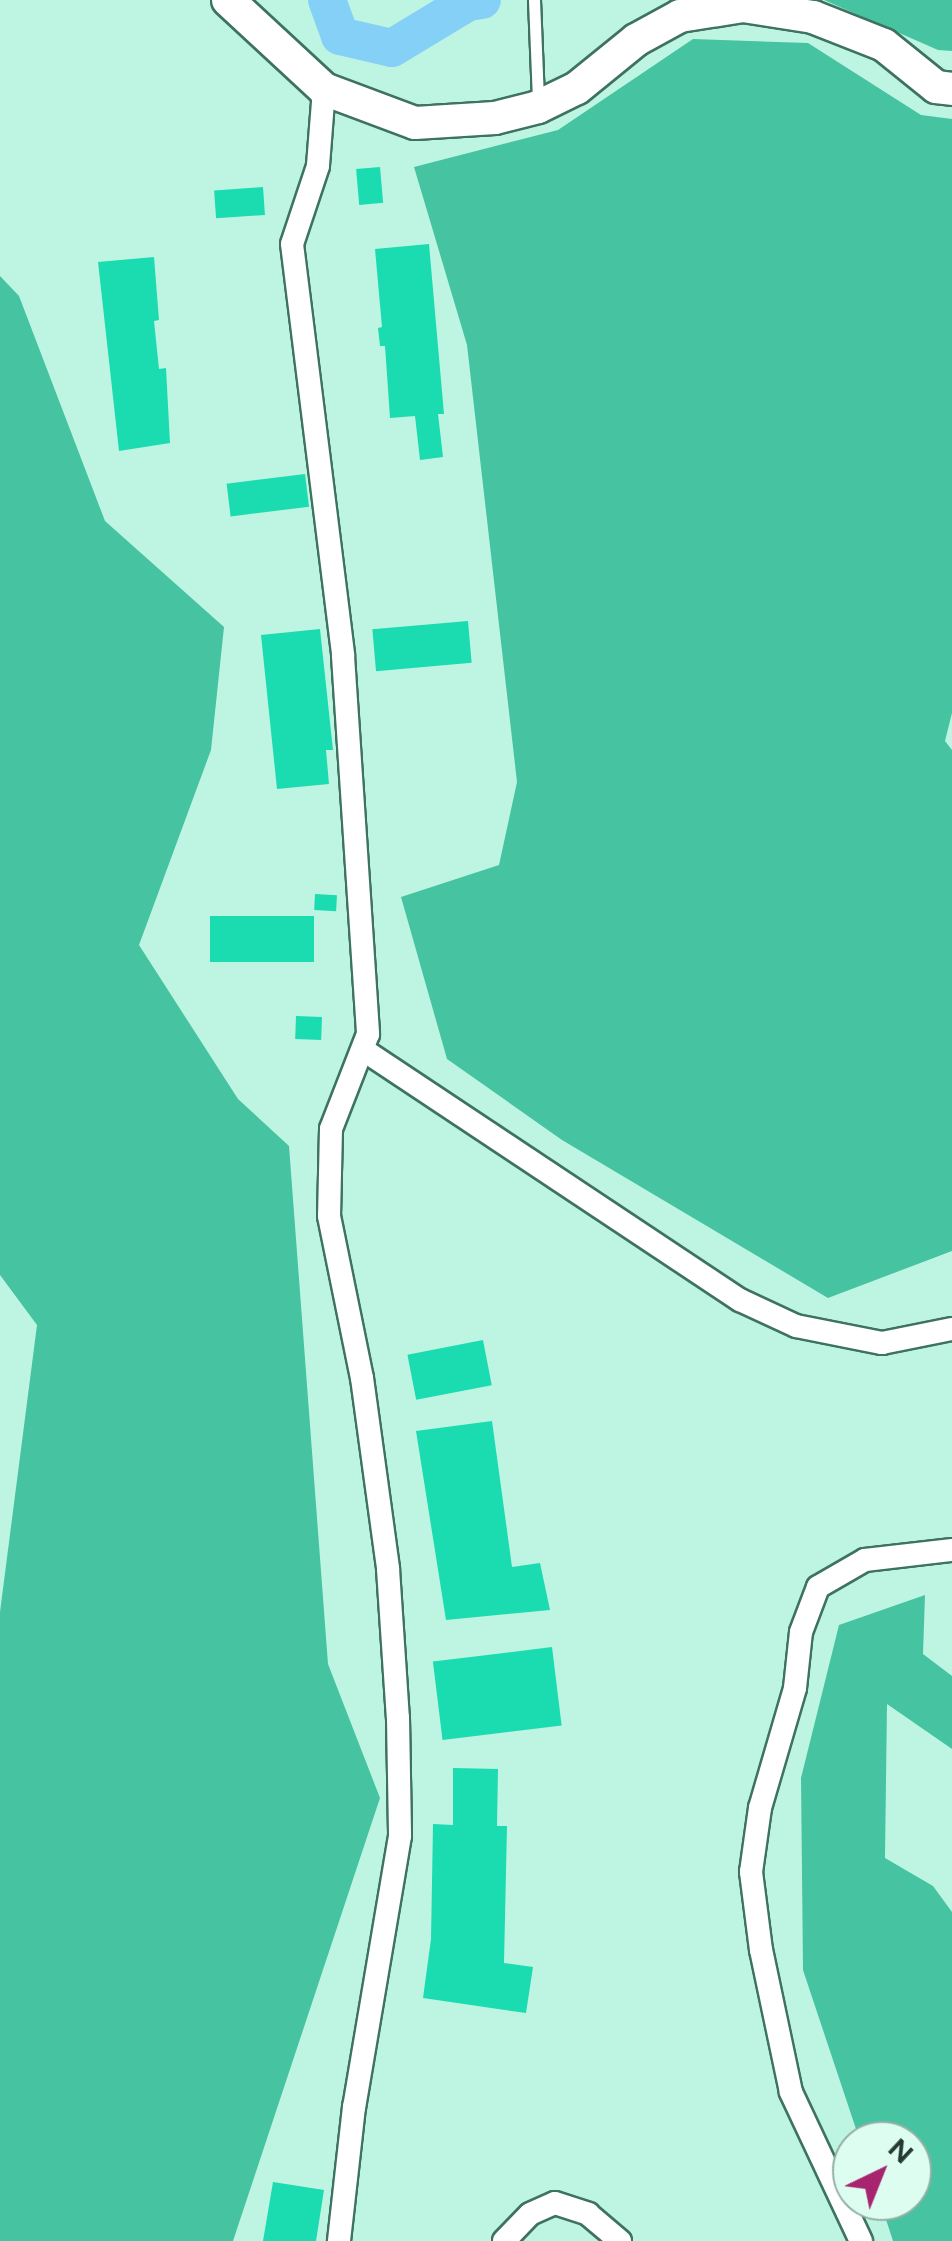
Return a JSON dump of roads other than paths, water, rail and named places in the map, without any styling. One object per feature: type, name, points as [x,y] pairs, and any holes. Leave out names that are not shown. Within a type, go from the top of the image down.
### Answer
[{"type":"street","points":[[228,0],[324,89],[415,124],[495,118],[538,107],[577,88],[636,40],[680,16],[743,6],[813,18],[884,45],[936,87],[952,88]]},
{"type":"street","points":[[324,89],[318,166],[292,244],[343,656],[367,1004],[365,1051],[332,1130],[329,1216],[362,1378],[388,1569],[398,1718],[400,1836],[354,2107],[340,2241]]},
{"type":"street","points":[[365,1051],[740,1300],[796,1326],[882,1343],[952,1329]]},
{"type":"street","points":[[862,2241],[791,2092],[760,1950],[752,1872],[760,1808],[795,1688],[801,1632],[818,1587],[865,1560],[952,1550]]},
{"type":"street","points":[[504,2241],[530,2214],[555,2204],[588,2214],[620,2241]]},
{"type":"lane","points":[[534,0],[538,107]]},
{"type":"waterway","points":[[327,0],[340,36],[392,48],[468,2],[482,0]]}]
